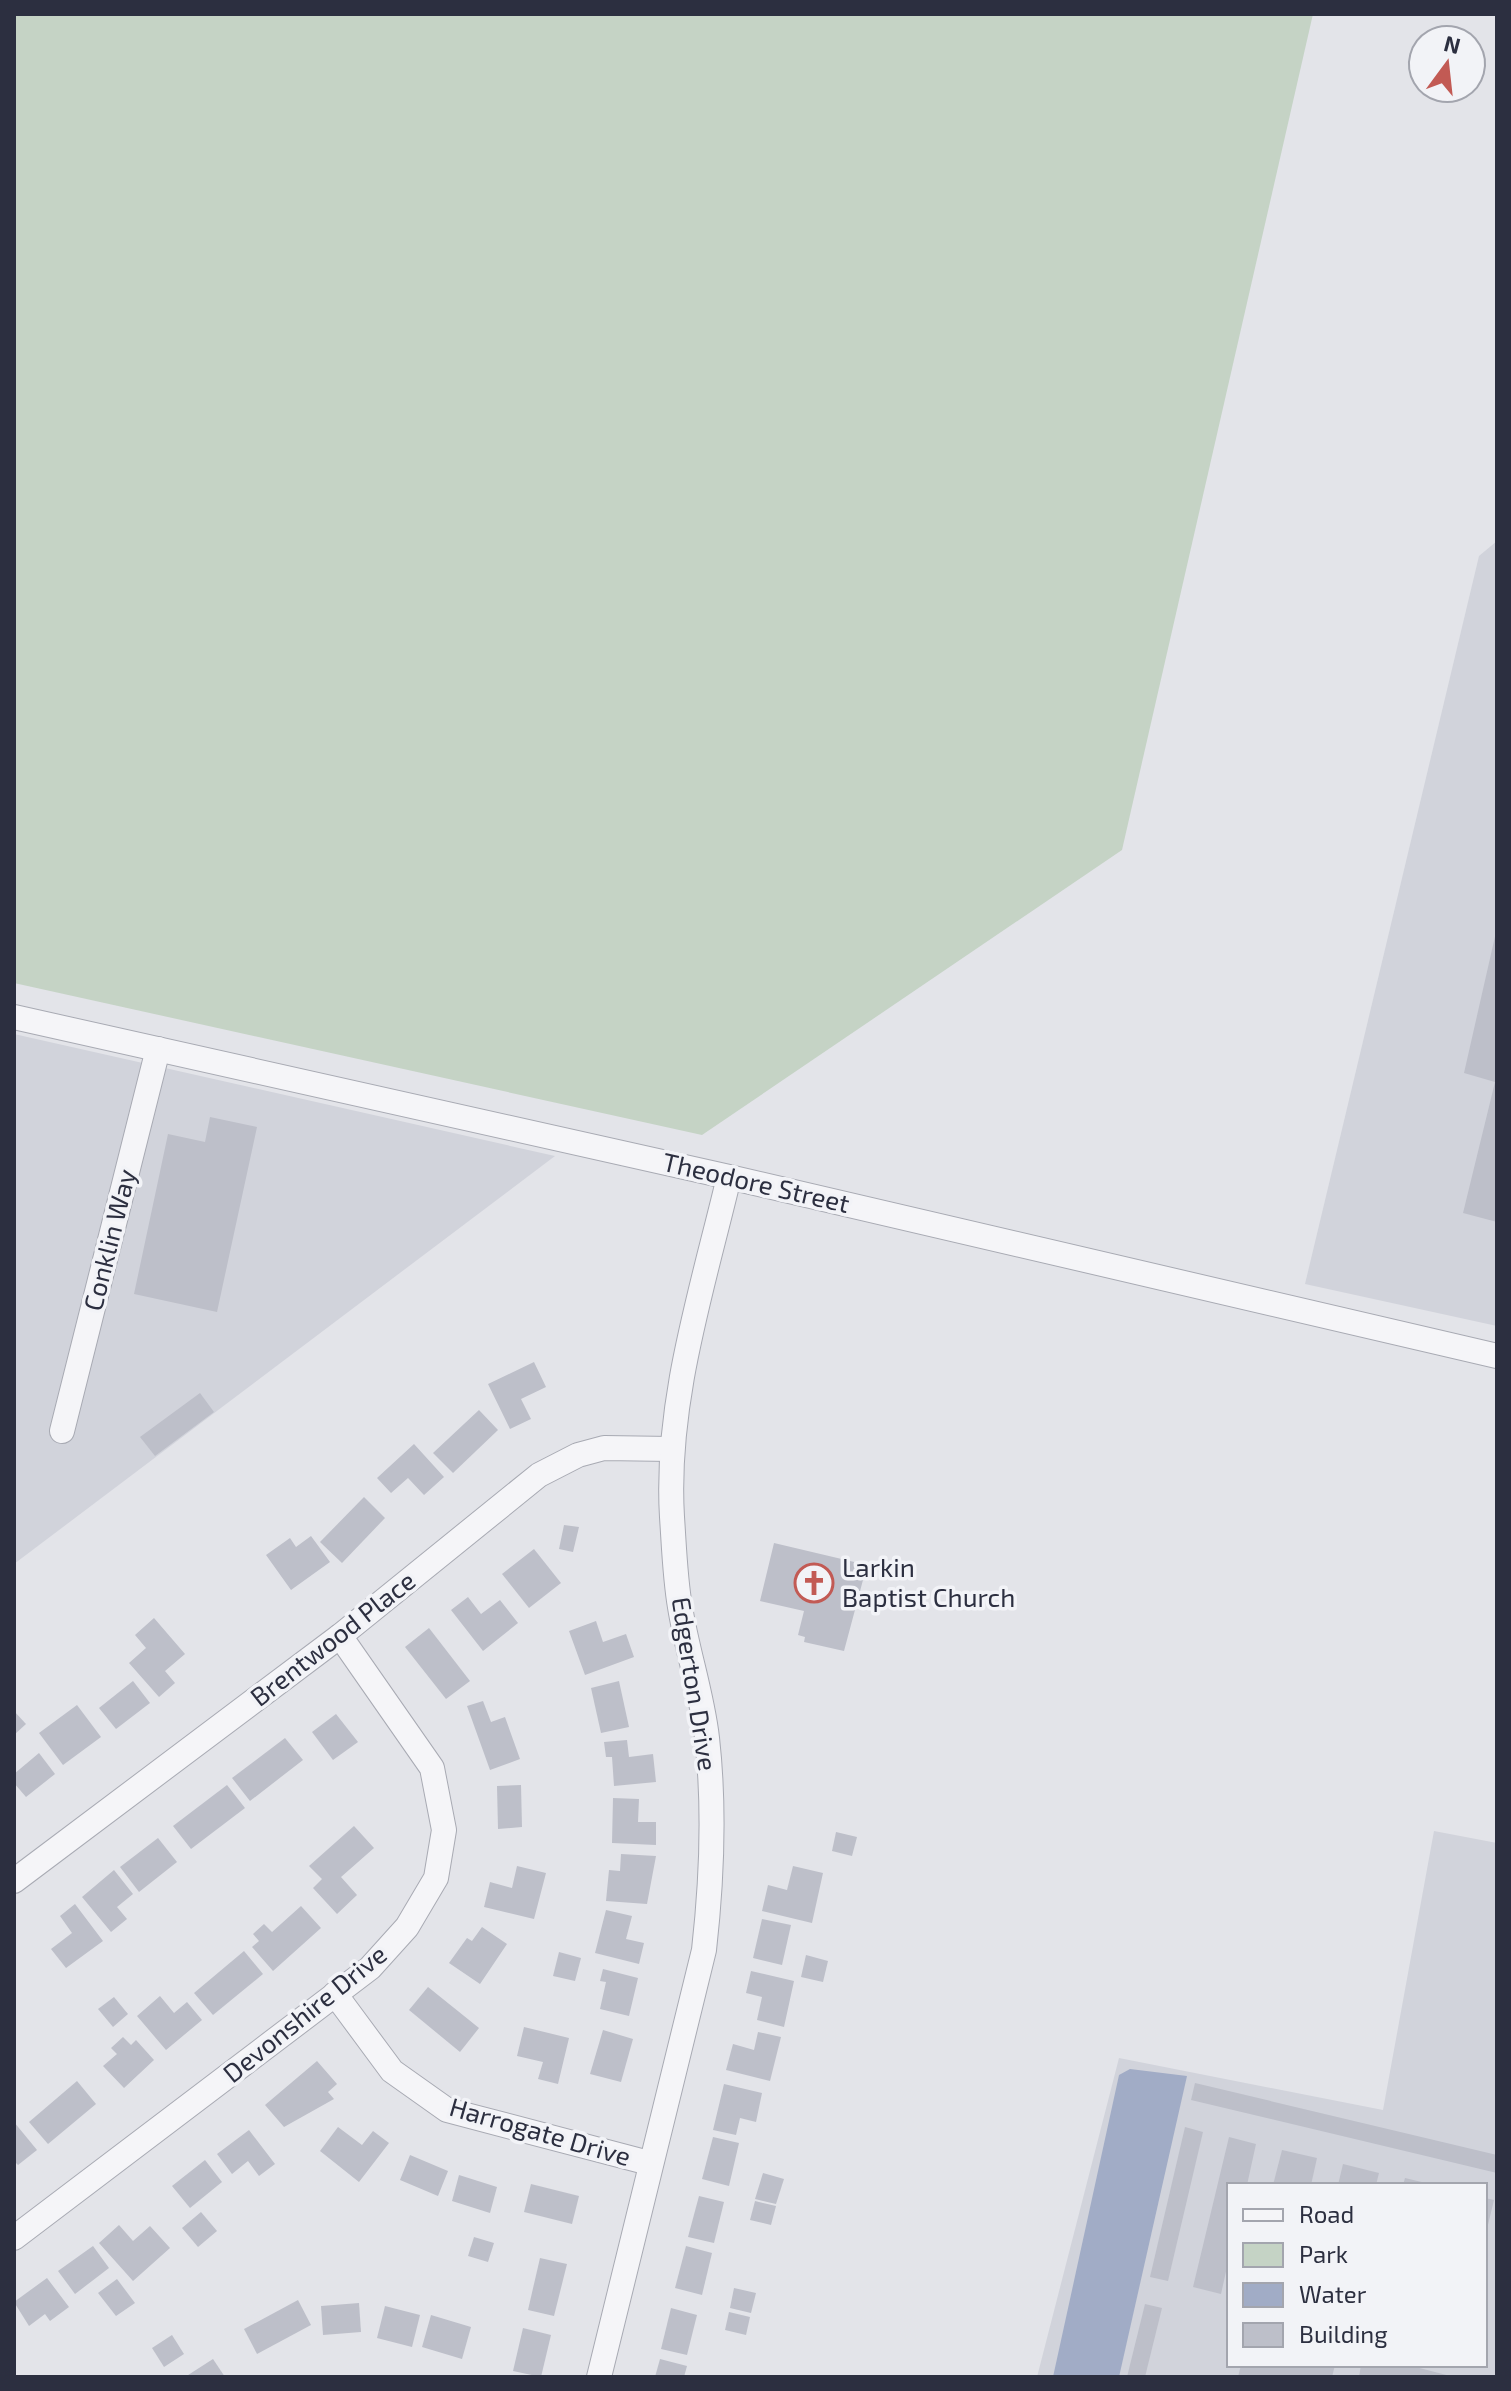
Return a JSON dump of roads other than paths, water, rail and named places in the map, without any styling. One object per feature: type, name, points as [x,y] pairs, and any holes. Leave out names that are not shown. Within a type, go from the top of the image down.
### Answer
[{"type":"street","name":"Theodore Street","points":[[14,1017],[729,1177],[1497,1356]]},
{"type":"street","name":"Conklin Way","points":[[62,1431],[158,1049]]},
{"type":"street","name":"Edgerton Drive","points":[[599,2377],[649,2163],[704,1950],[712,1882],[707,1736],[680,1607],[672,1515],[671,1449],[681,1380],[729,1177]]},
{"type":"street","name":"Brentwood Place","points":[[14,1881],[340,1636],[539,1475],[578,1455],[604,1448],[671,1449]]},
{"type":"street","name":"Devonshire Drive","points":[[14,2238],[370,1968],[407,1927],[436,1878],[444,1830],[432,1768],[340,1636]]},
{"type":"street","name":"Harrogate Drive","points":[[335,1994],[392,2071],[447,2110],[649,2163]]},
{"type":"water","points":[[1130,2069],[1187,2076],[1119,2377],[1053,2377],[1119,2075]]},
{"type":"place","name":"Larkin Baptist Church","points":[[814,1583]]}]
